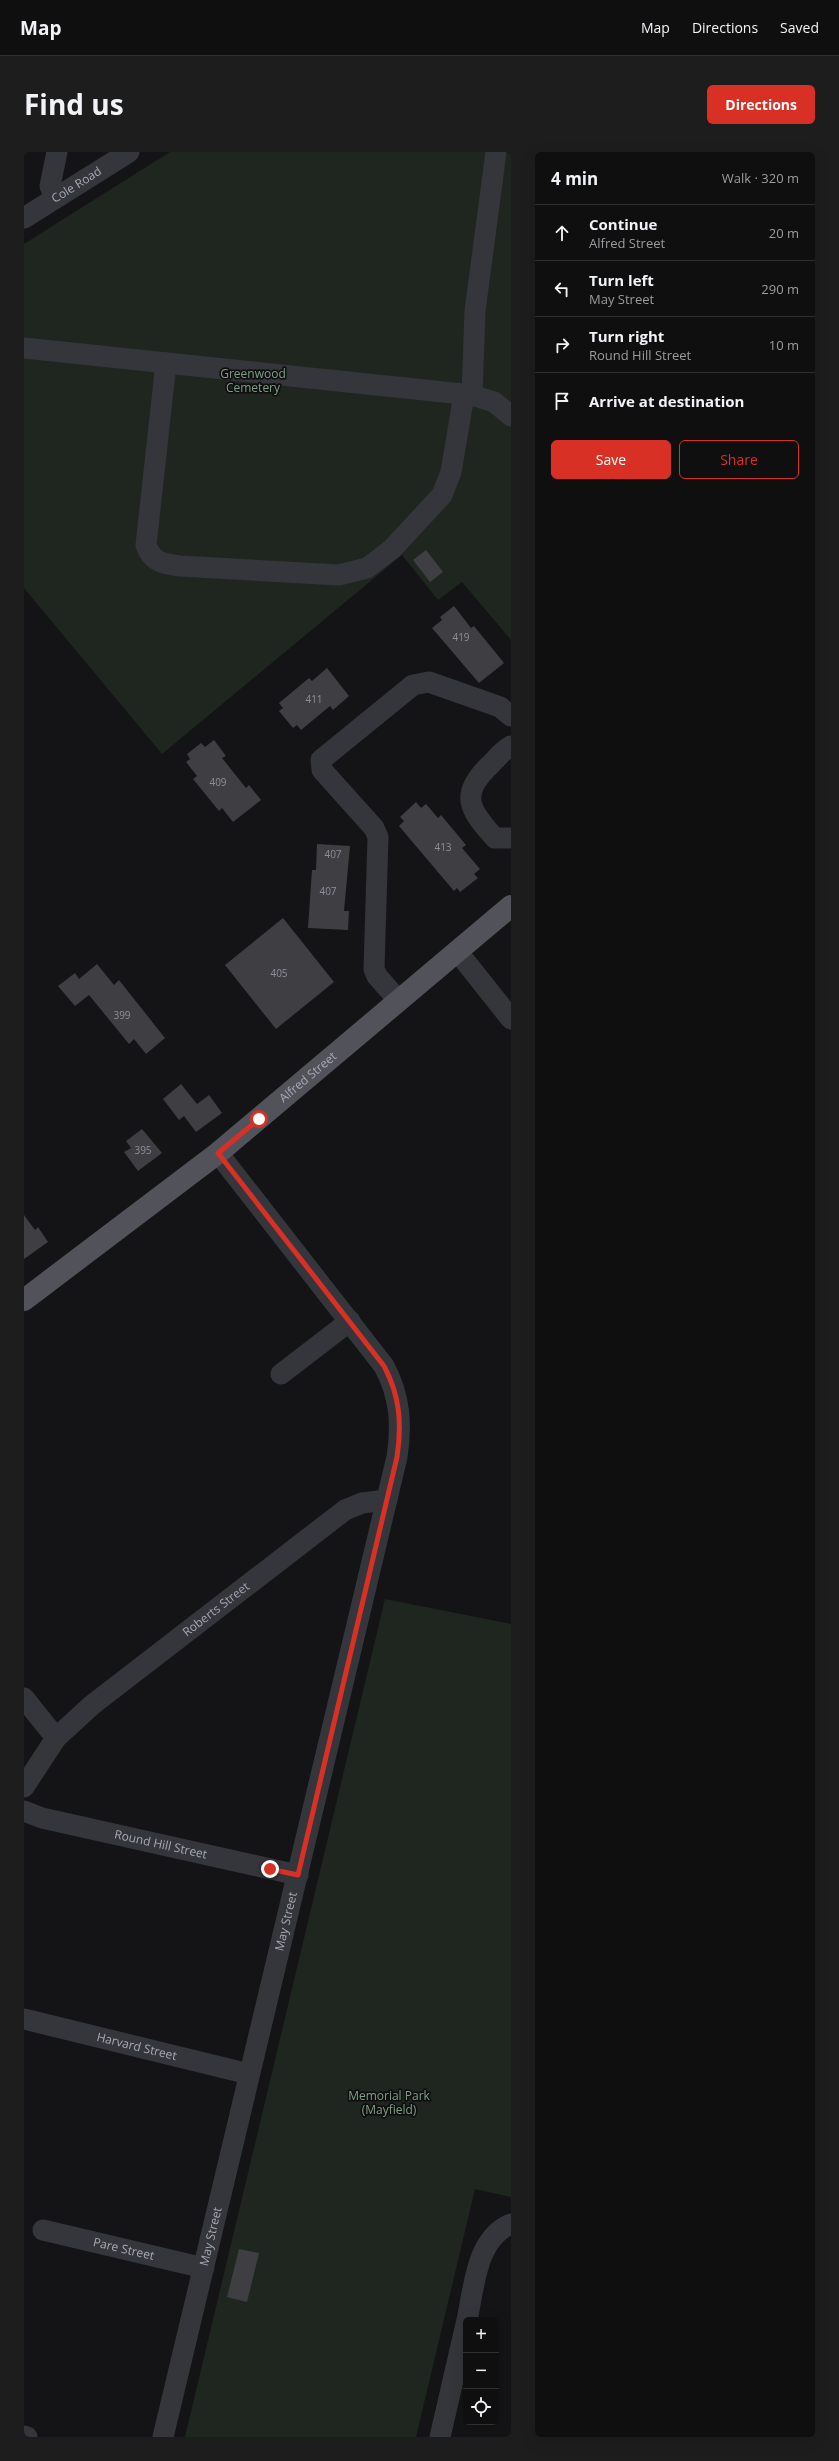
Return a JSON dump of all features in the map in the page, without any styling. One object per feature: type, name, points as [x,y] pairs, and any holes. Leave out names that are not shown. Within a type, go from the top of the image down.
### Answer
[{"type":"main road","name":"Alfred Street","points":[[24,1300],[218,1153],[511,906]]},
{"type":"street","points":[[55,198],[50,186],[57,152]]},
{"type":"street","name":"Cole Road","points":[[24,218],[129,152]]},
{"type":"street","points":[[166,363],[146,544],[150,556],[158,562],[180,566],[340,575],[358,572],[371,565],[392,549],[442,495],[451,472],[468,395],[475,311],[496,152]]},
{"type":"street","points":[[24,348],[468,395],[494,402],[511,416]]},
{"type":"street","points":[[398,1000],[377,976],[374,969],[378,837],[374,828],[322,770],[321,760],[413,685],[421,682],[429,682],[500,708],[511,716]]},
{"type":"street","points":[[511,746],[480,774],[470,800],[475,815],[495,838],[511,838]]},
{"type":"street","points":[[457,952],[511,1020]]},
{"type":"street","name":"May Street","points":[[163,2437],[298,1875],[400,1440],[398,1401],[384,1366],[218,1153]]},
{"type":"street","points":[[280,1374],[350,1321]]},
{"type":"street","name":"Roberts Street","points":[[24,1787],[56,1738],[92,1705],[345,1510],[362,1503],[386,1500]]},
{"type":"street","points":[[24,1698],[56,1738]]},
{"type":"street","name":"Round Hill Street","points":[[24,1812],[42,1818],[298,1875]]},
{"type":"street","name":"Harvard Street","points":[[24,2019],[249,2074]]},
{"type":"street","points":[[468,2317],[481,2260],[491,2238],[507,2226]]},
{"type":"street","name":"Pare Street","points":[[43,2230],[204,2268]]},
{"type":"street","points":[[440,2437],[463,2337]]},
{"type":"green space","name":"Greenwood Cemetery","points":[[170,152],[511,152],[511,640],[462,582],[438,600],[402,555],[162,754],[24,588],[24,244]]},
{"type":"green space","name":"Memorial Park (Mayfield)","points":[[385,1599],[511,1624],[511,2197],[475,2189],[416,2437],[185,2437]]},
{"type":"building","points":[[426,550],[443,572],[430,582],[413,560]]},
{"type":"building","points":[[454,606],[471,628],[474,626],[504,663],[479,683],[432,628],[442,620],[440,617]]},
{"type":"building","points":[[327,668],[349,696],[333,710],[330,706],[301,730],[297,725],[293,728],[279,711],[283,708],[279,703],[309,678],[312,681]]},
{"type":"building","points":[[214,740],[226,756],[222,758],[246,788],[249,785],[261,800],[233,822],[222,808],[219,811],[193,779],[197,776],[186,762],[190,759],[187,754],[201,743],[205,747]]},
{"type":"building","points":[[416,802],[421,808],[426,804],[438,818],[441,815],[466,845],[462,848],[480,869],[474,874],[478,878],[460,892],[457,888],[454,891],[399,826],[404,821],[400,817]]},
{"type":"building","points":[[317,844],[350,846],[344,911],[349,911],[348,930],[308,928],[312,870],[316,870]]},
{"type":"building","points":[[283,918],[334,982],[276,1029],[225,965]]},
{"type":"building","points":[[97,964],[114,985],[119,980],[165,1038],[146,1054],[134,1039],[129,1044],[89,995],[75,1006],[58,986],[75,973],[79,979]]},
{"type":"building","points":[[181,1084],[197,1104],[209,1095],[222,1113],[196,1132],[184,1116],[179,1120],[163,1099]]},
{"type":"building","points":[[142,1129],[162,1153],[138,1171],[124,1152],[131,1148],[126,1141]]},
{"type":"building","points":[[24,1215],[35,1230],[38,1227],[48,1242],[24,1259]]},
{"type":"building","points":[[239,2249],[259,2253],[247,2302],[227,2297]]},
{"type":"route","points":[[259,1119],[218,1153],[384,1366],[396,1391],[400,1417],[400,1440],[397,1457],[298,1875],[270,1869]]}]
